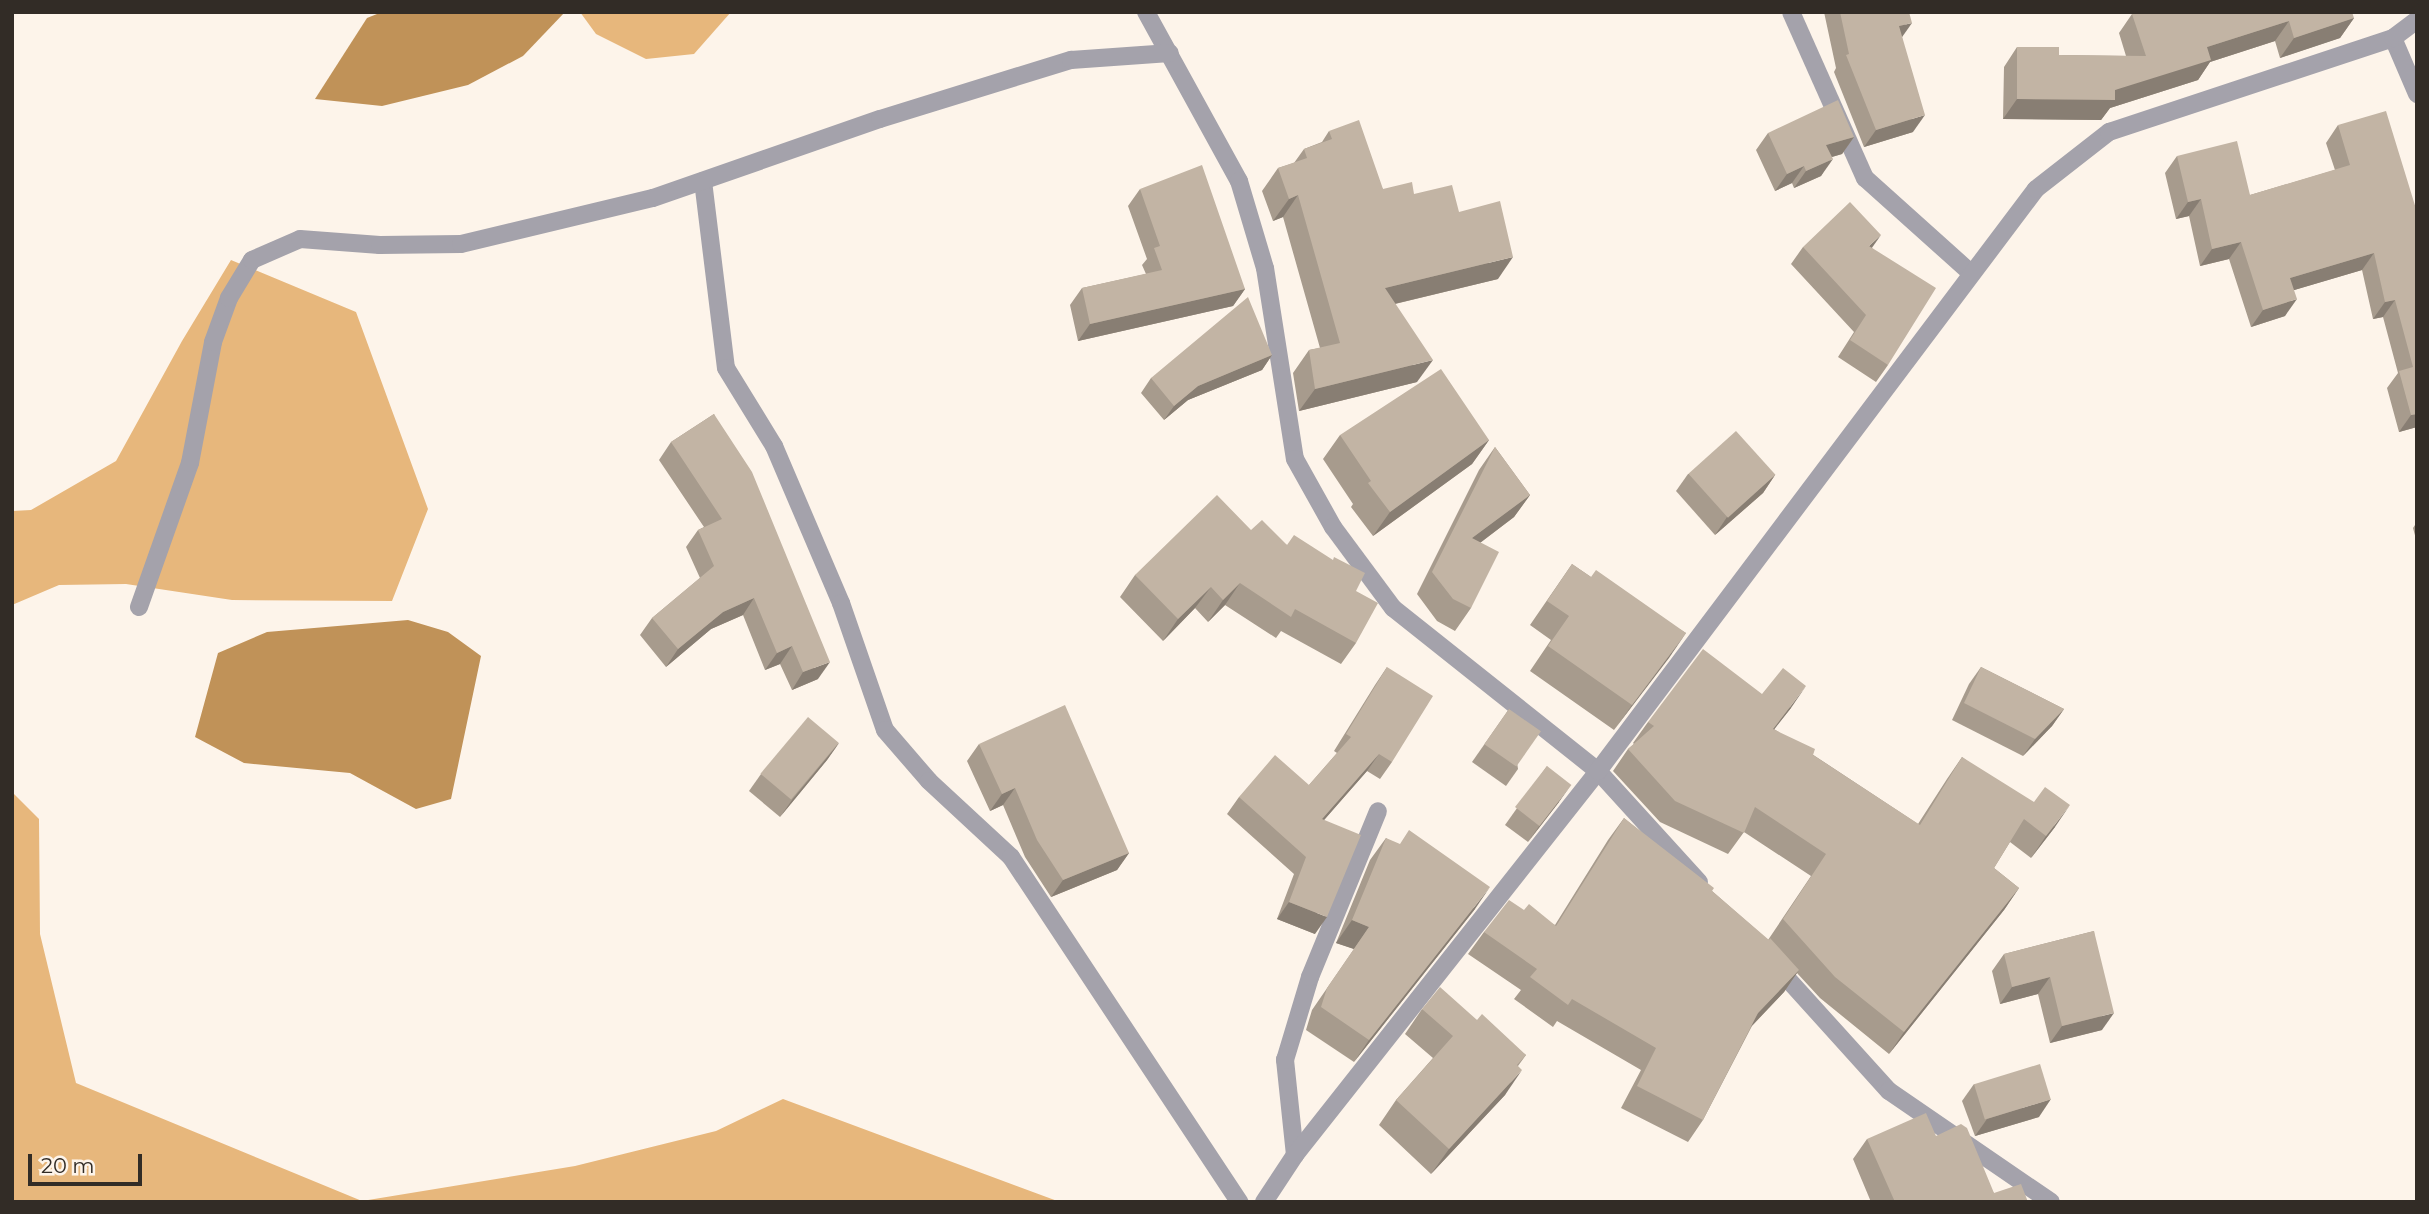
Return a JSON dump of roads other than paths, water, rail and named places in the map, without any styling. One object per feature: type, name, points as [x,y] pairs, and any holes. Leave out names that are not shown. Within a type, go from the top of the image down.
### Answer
[{"type":"street","points":[[1146,12],[1239,181],[1265,268],[1295,460],[1333,527],[1393,608],[1598,771],[1708,891]]},
{"type":"street","points":[[1791,12],[1865,178],[1971,273]]},
{"type":"street","points":[[1264,1202],[1295,1155],[1598,771],[2036,189],[2109,132],[2393,38],[2417,20]]},
{"type":"street","points":[[2393,38],[2417,94]]},
{"type":"street","points":[[139,607],[190,463],[213,342],[229,299],[252,260],[300,239],[380,246],[461,244],[653,198],[880,119],[1071,60],[1170,53]]},
{"type":"street","points":[[702,181],[726,368],[774,446],[841,603],[885,730],[929,781],[1011,857],[1239,1202]]},
{"type":"street","points":[[1295,1155],[1285,1060],[1310,978],[1378,811]]},
{"type":"street","points":[[1762,951],[1889,1091],[2051,1202]]}]
